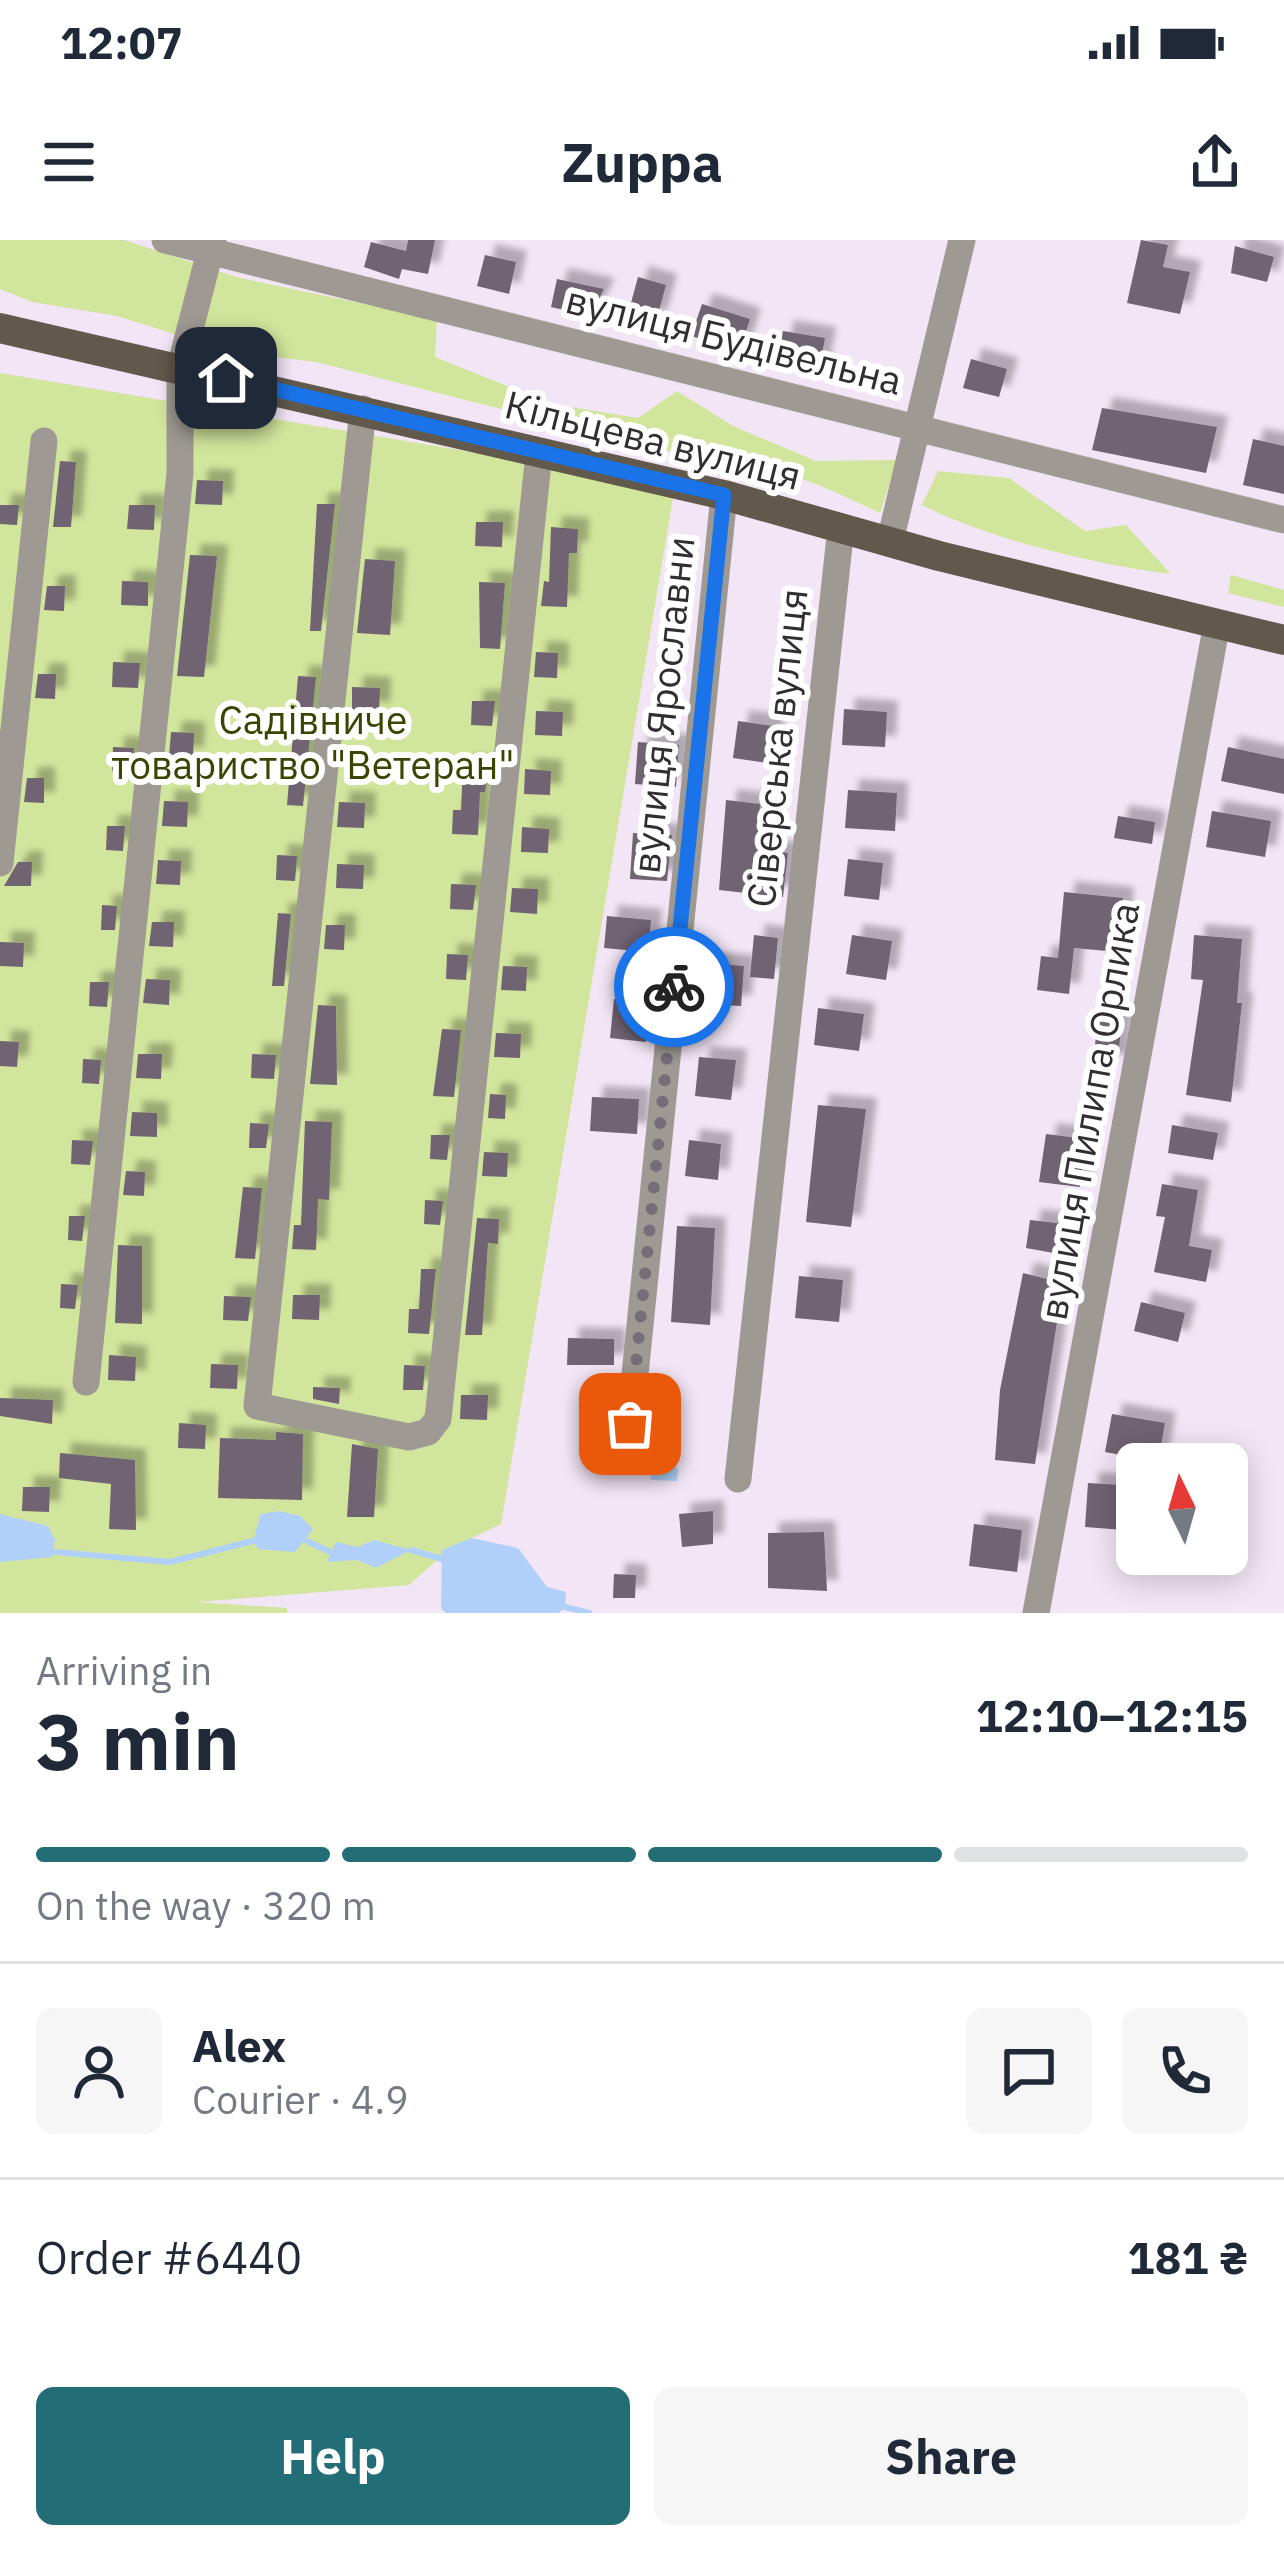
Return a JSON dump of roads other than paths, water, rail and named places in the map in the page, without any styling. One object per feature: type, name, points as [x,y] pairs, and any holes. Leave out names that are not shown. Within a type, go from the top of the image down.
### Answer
[{"type":"main road","name":"Кільцева вулиця","points":[[0,328],[724,495],[1284,640]]},
{"type":"street","name":"вулиця Будівельна","points":[[165,240],[211,246],[1284,520]]},
{"type":"street","points":[[890,541],[962,240]]},
{"type":"street","points":[[86,1382],[180,473],[180,368],[211,246]]},
{"type":"street","points":[[363,409],[257,1406],[410,1437],[428,1432],[438,1420],[539,454]]},
{"type":"street","points":[[0,863],[44,441]]},
{"type":"street","name":"вулиця Ярославни","points":[[630,1424],[724,495]]},
{"type":"street","name":"Сіверська вулиця","points":[[738,1479],[841,526]]},
{"type":"street","name":"вулиця Пилипа Орлика","points":[[1036,1613],[1216,623]]},
{"type":"water","points":[[661,1453],[678,1469],[677,1481],[651,1480],[648,1455]]},
{"type":"water","points":[[279,1511],[300,1516],[313,1529],[295,1552],[258,1549],[253,1541],[261,1514]]},
{"type":"water","points":[[0,1514],[48,1526],[55,1540],[52,1557],[0,1562]]},
{"type":"water","points":[[471,1538],[518,1548],[547,1587],[566,1592],[565,1607],[559,1613],[446,1613],[441,1608],[442,1550]]},
{"type":"water","points":[[374,1540],[411,1550],[376,1568],[357,1560],[327,1562],[336,1542],[358,1547]]},
{"type":"waterway","points":[[55,1552],[170,1562],[253,1541]]},
{"type":"waterway","points":[[307,1541],[330,1552]]},
{"type":"waterway","points":[[411,1550],[442,1559]]},
{"type":"waterway","points":[[565,1607],[589,1613]]},
{"type":"park label","name":"Садівниче товариство \"Ветеран\"","points":[[313,742]]}]
